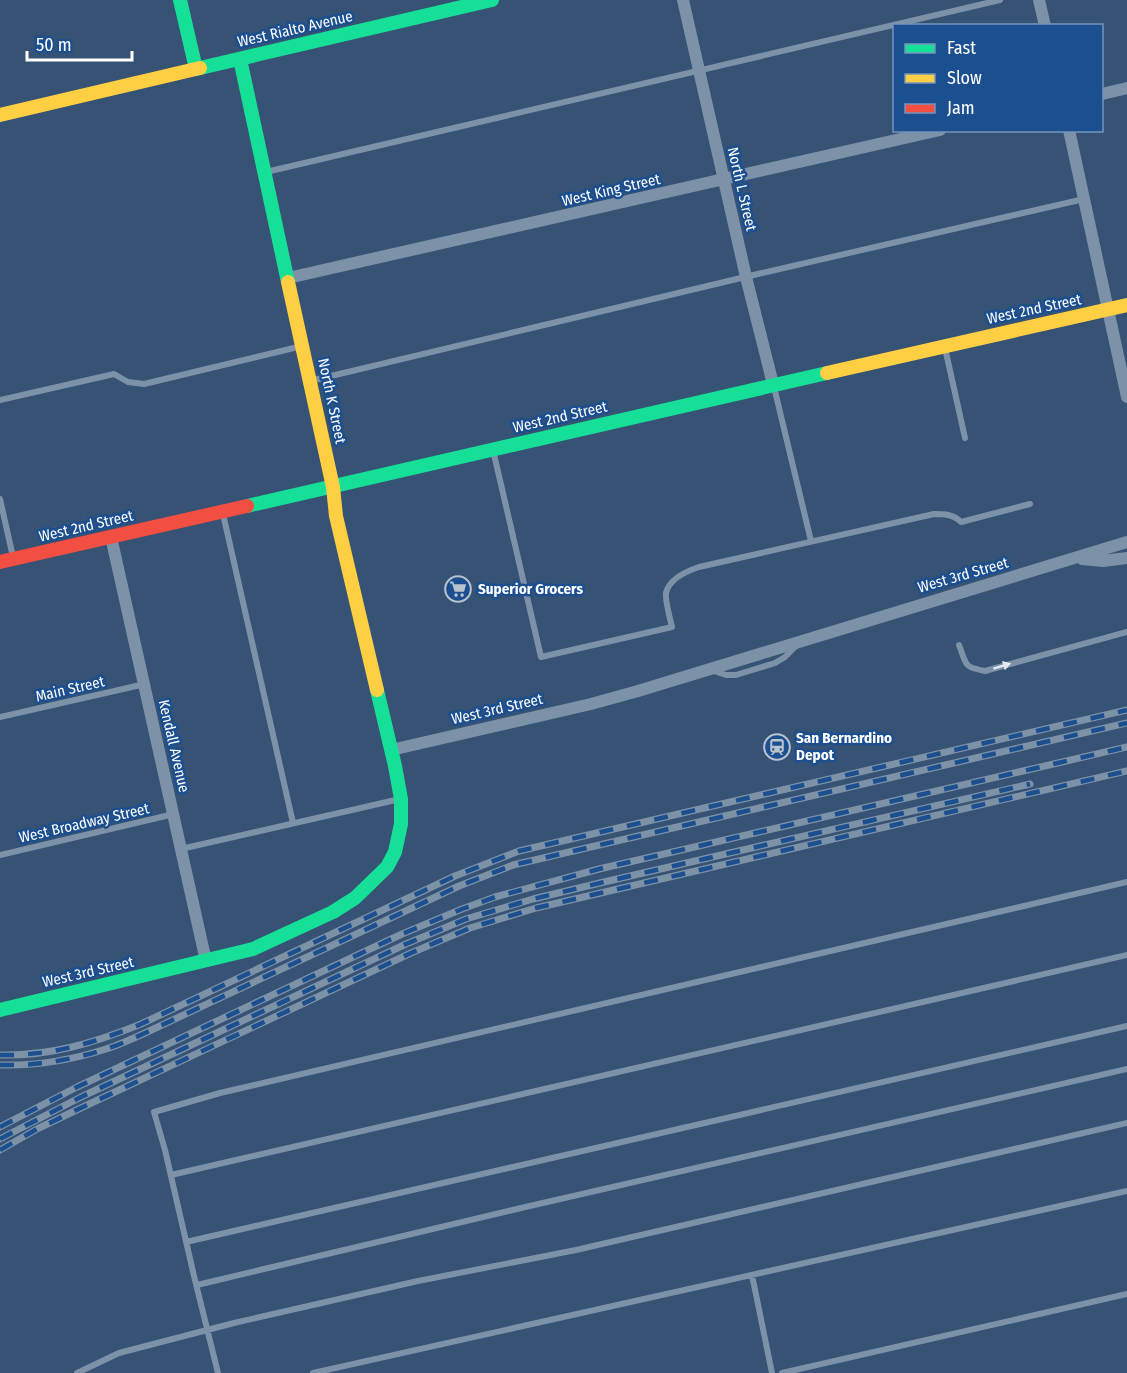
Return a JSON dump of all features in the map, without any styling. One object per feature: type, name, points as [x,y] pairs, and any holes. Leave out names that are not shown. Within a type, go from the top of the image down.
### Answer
[{"type":"street","points":[[180,0],[196,69]]},
{"type":"street","name":"West Rialto Avenue","points":[[0,115],[492,0]]},
{"type":"street","name":"North L Street","points":[[683,0],[746,277],[773,384]]},
{"type":"street","points":[[1039,0],[1045,24]]},
{"type":"street","name":"North K Street","points":[[240,59],[333,487],[336,516],[391,750]]},
{"type":"street","points":[[1103,94],[1127,88]]},
{"type":"street","name":"West King Street","points":[[288,278],[931,132]]},
{"type":"street","points":[[1069,132],[1127,397]]},
{"type":"street","name":"West 2nd Street","points":[[7,561],[773,384],[1127,305]]},
{"type":"street","name":"Kendall Avenue","points":[[111,537],[206,961]]},
{"type":"street","name":"West 3rd Street","points":[[0,1010],[253,949],[333,912],[355,898],[387,867],[395,852],[401,824],[401,798],[391,750],[591,704],[1127,542]]},
{"type":"street","points":[[1075,559],[1103,561],[1127,558]]},
{"type":"lane","points":[[897,24],[1000,0]]},
{"type":"lane","points":[[265,172],[893,25]]},
{"type":"lane","points":[[310,381],[1084,199]]},
{"type":"lane","points":[[0,400],[114,374],[128,382],[144,384],[303,346]]},
{"type":"lane","points":[[944,346],[965,438]]},
{"type":"lane","points":[[773,384],[811,541]]},
{"type":"lane","points":[[493,450],[541,657],[672,627],[666,594],[672,582],[686,572],[699,567],[934,514],[955,516],[961,522],[1030,504]]},
{"type":"lane","points":[[0,499],[7,561]]},
{"type":"lane","points":[[223,512],[293,823]]},
{"type":"lane","points":[[959,645],[967,665],[970,668],[985,671],[1127,632]]},
{"type":"lane","name":"Main Street","points":[[0,717],[145,684]]},
{"type":"lane","points":[[181,849],[401,798]]},
{"type":"lane","name":"West Broadway Street","points":[[0,855],[174,814]]},
{"type":"lane","points":[[218,1373],[154,1112],[232,1090],[1127,882]]},
{"type":"lane","points":[[171,1174],[1127,955]]},
{"type":"lane","points":[[186,1242],[1127,1026]]},
{"type":"lane","points":[[197,1285],[1127,1069]]},
{"type":"lane","points":[[77,1373],[119,1353],[207,1330],[418,1281],[588,1247],[1127,1123]]},
{"type":"lane","points":[[313,1373],[1127,1191]]},
{"type":"lane","points":[[752,1275],[772,1373]]},
{"type":"lane","points":[[782,1373],[1127,1294]]},
{"type":"railway","points":[[0,1055],[55,1051],[106,1037],[141,1024],[455,876],[519,851],[1127,710]]},
{"type":"railway","points":[[0,1065],[54,1062],[121,1044],[459,886],[513,865],[1127,723]]},
{"type":"railway","points":[[0,1127],[77,1087],[402,934],[495,897],[599,869],[1127,747]]},
{"type":"railway","points":[[0,1150],[85,1106],[411,953],[470,928],[536,908],[1127,771]]},
{"type":"railway","points":[[0,1139],[81,1097],[406,944],[466,919],[533,899],[604,882],[1030,784]]},
{"type":"traffic: fast","points":[[180,0],[196,69]]},
{"type":"traffic: fast","points":[[200,68],[492,0]]},
{"type":"traffic: fast","points":[[240,59],[288,282]]},
{"type":"traffic: fast","points":[[247,506],[827,373]]},
{"type":"traffic: fast","points":[[0,1010],[253,949],[333,912],[355,898],[387,867],[395,852],[401,824],[401,799],[377,690]]},
{"type":"traffic: slow","points":[[0,115],[200,68]]},
{"type":"traffic: slow","points":[[288,282],[333,487],[336,516],[377,690]]},
{"type":"traffic: slow","points":[[827,373],[1127,305]]},
{"type":"traffic: jam","points":[[0,562],[247,506]]},
{"type":"place","name":"Superior Grocers","points":[[458,589]]},
{"type":"place","name":"San Bernardino Depot","points":[[777,747]]}]
